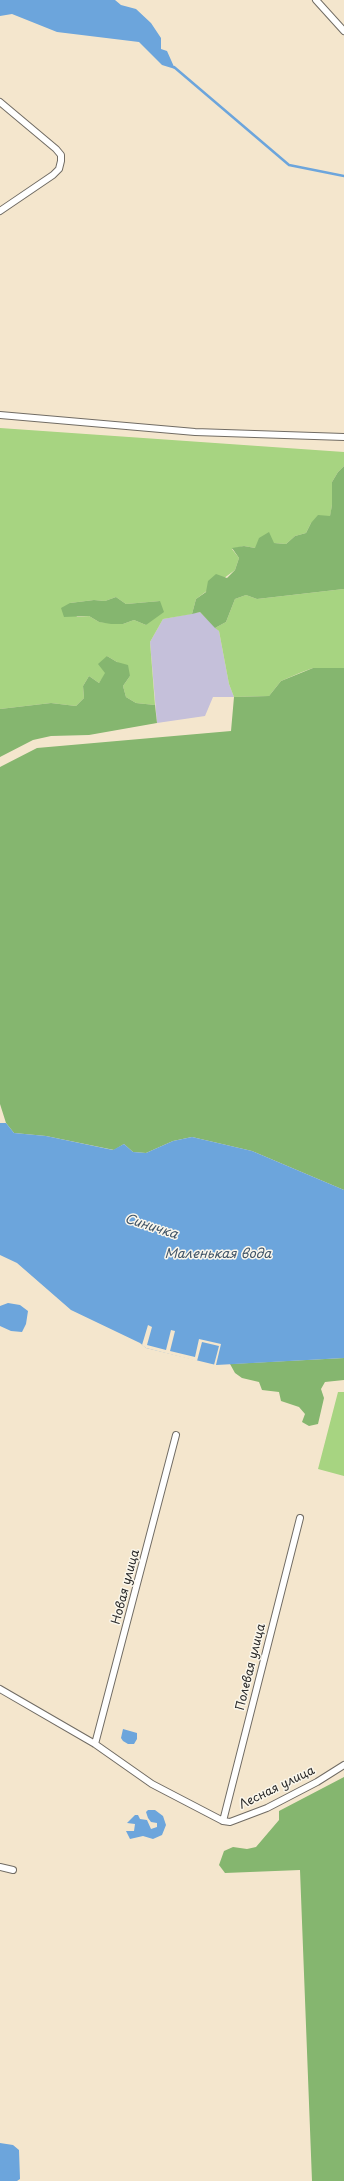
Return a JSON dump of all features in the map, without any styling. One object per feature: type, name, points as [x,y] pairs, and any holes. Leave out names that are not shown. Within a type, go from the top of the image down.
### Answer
[{"type":"street","points":[[316,0],[344,31]]},
{"type":"street","points":[[0,102],[56,149],[61,155],[61,162],[59,169],[53,175],[0,211]]},
{"type":"street","points":[[0,415],[195,432],[344,437]]},
{"type":"street","name":"Новая улица","points":[[95,1744],[176,1435]]},
{"type":"street","name":"Полевая улица","points":[[223,1821],[300,1518]]},
{"type":"street","points":[[0,1688],[95,1744],[152,1784],[223,1821]]},
{"type":"street","name":"Лесная улица","points":[[223,1821],[230,1822],[267,1808],[317,1782],[344,1765]]},
{"type":"street","points":[[0,1867],[13,1870]]},
{"type":"shaded area","points":[[200,612],[219,631],[229,684],[234,697],[213,697],[205,716],[157,723],[150,642],[163,619]]},
{"type":"green space","points":[[0,428],[344,452],[344,466],[332,482],[332,505],[330,517],[311,523],[306,533],[295,536],[286,544],[274,543],[255,548],[244,546],[232,549],[239,558],[235,570],[196,599],[192,614],[163,619],[150,642],[155,705],[136,703],[126,697],[123,686],[130,676],[117,662],[107,656],[106,673],[99,683],[89,676],[83,686],[84,698],[76,706],[51,703],[0,709]],"holes":[[[116,597],[126,604],[160,601],[146,625],[134,620],[123,624],[99,622],[89,616],[77,617],[70,603],[94,600],[105,601]]]},
{"type":"green space","points":[[344,466],[344,589],[257,599],[246,595],[235,599],[226,622],[215,628],[200,612],[192,614],[196,599],[206,592],[208,581],[216,574],[227,578],[235,570],[239,558],[232,548],[244,546],[255,548],[259,538],[269,532],[274,543],[286,544],[295,536],[306,533],[311,523],[318,515],[330,516],[332,505],[332,482]]},
{"type":"green space","points":[[344,589],[344,668],[313,668],[302,672],[281,681],[269,696],[234,697],[229,684],[219,631],[215,628],[226,622],[235,599],[246,595],[257,599]]},
{"type":"green space","points":[[116,597],[126,604],[160,601],[164,612],[146,625],[134,620],[123,624],[111,624],[99,622],[89,616],[64,617],[61,608],[70,603],[94,600],[105,601]]},
{"type":"green space","points":[[107,656],[117,662],[128,665],[130,676],[123,686],[126,697],[136,703],[155,705],[157,723],[89,735],[51,736],[33,740],[0,757],[0,709],[51,703],[76,706],[84,698],[83,686],[89,676],[99,683],[105,673],[98,664]]},
{"type":"green space","points":[[313,668],[344,668],[344,1190],[252,1151],[192,1137],[173,1141],[146,1153],[133,1152],[124,1144],[114,1150],[46,1136],[14,1133],[6,1123],[0,1104],[0,767],[37,748],[231,731],[234,697],[269,696],[281,681]]},
{"type":"green space","points":[[344,1358],[344,1380],[325,1382],[321,1389],[324,1398],[318,1424],[309,1426],[302,1422],[305,1414],[299,1407],[281,1401],[279,1392],[262,1390],[259,1382],[242,1378],[235,1373],[230,1364]]},
{"type":"green space","points":[[338,1392],[344,1392],[344,1476],[318,1469]]},
{"type":"green space","points":[[344,1777],[344,2181],[312,2181],[300,1870],[225,1873],[219,1865],[224,1851],[233,1847],[247,1849],[256,1847],[279,1820],[279,1811]]},
{"type":"water","points":[[0,0],[115,0],[121,5],[136,9],[151,23],[161,38],[161,49],[167,51],[175,69],[162,65],[139,42],[57,32],[12,14],[0,16]]},
{"type":"water","name":"Маленькая вода","points":[[0,1123],[6,1123],[14,1133],[46,1136],[113,1150],[124,1144],[133,1152],[146,1153],[173,1141],[192,1137],[252,1151],[344,1190],[344,1358],[216,1365],[146,1348],[140,1343],[71,1310],[17,1263],[0,1255]]},
{"type":"water","points":[[8,1303],[20,1305],[28,1311],[26,1324],[22,1332],[11,1331],[0,1326],[0,1306]]},
{"type":"water","points":[[123,1729],[137,1733],[137,1739],[134,1744],[128,1744],[123,1741],[121,1738]]},
{"type":"water","points":[[148,1810],[155,1810],[163,1816],[166,1825],[162,1835],[153,1839],[143,1836],[130,1839],[126,1831],[134,1831],[135,1824],[127,1823],[135,1815],[138,1815],[140,1819],[147,1820],[151,1829],[157,1827],[157,1823],[151,1822],[148,1818],[146,1812]]},
{"type":"water","points":[[0,2143],[13,2145],[19,2150],[20,2179],[17,2181],[0,2181]]},
{"type":"pier","points":[[148,1325],[152,1327],[147,1345],[166,1350],[171,1330],[175,1331],[170,1351],[195,1357],[199,1339],[221,1344],[216,1365],[214,1365],[219,1346],[202,1342],[197,1361],[146,1348],[142,1345]]},
{"type":"waterway","points":[[174,67],[289,165],[344,176]]},
{"type":"water label","name":"Синичка","points":[[151,1227]]}]
